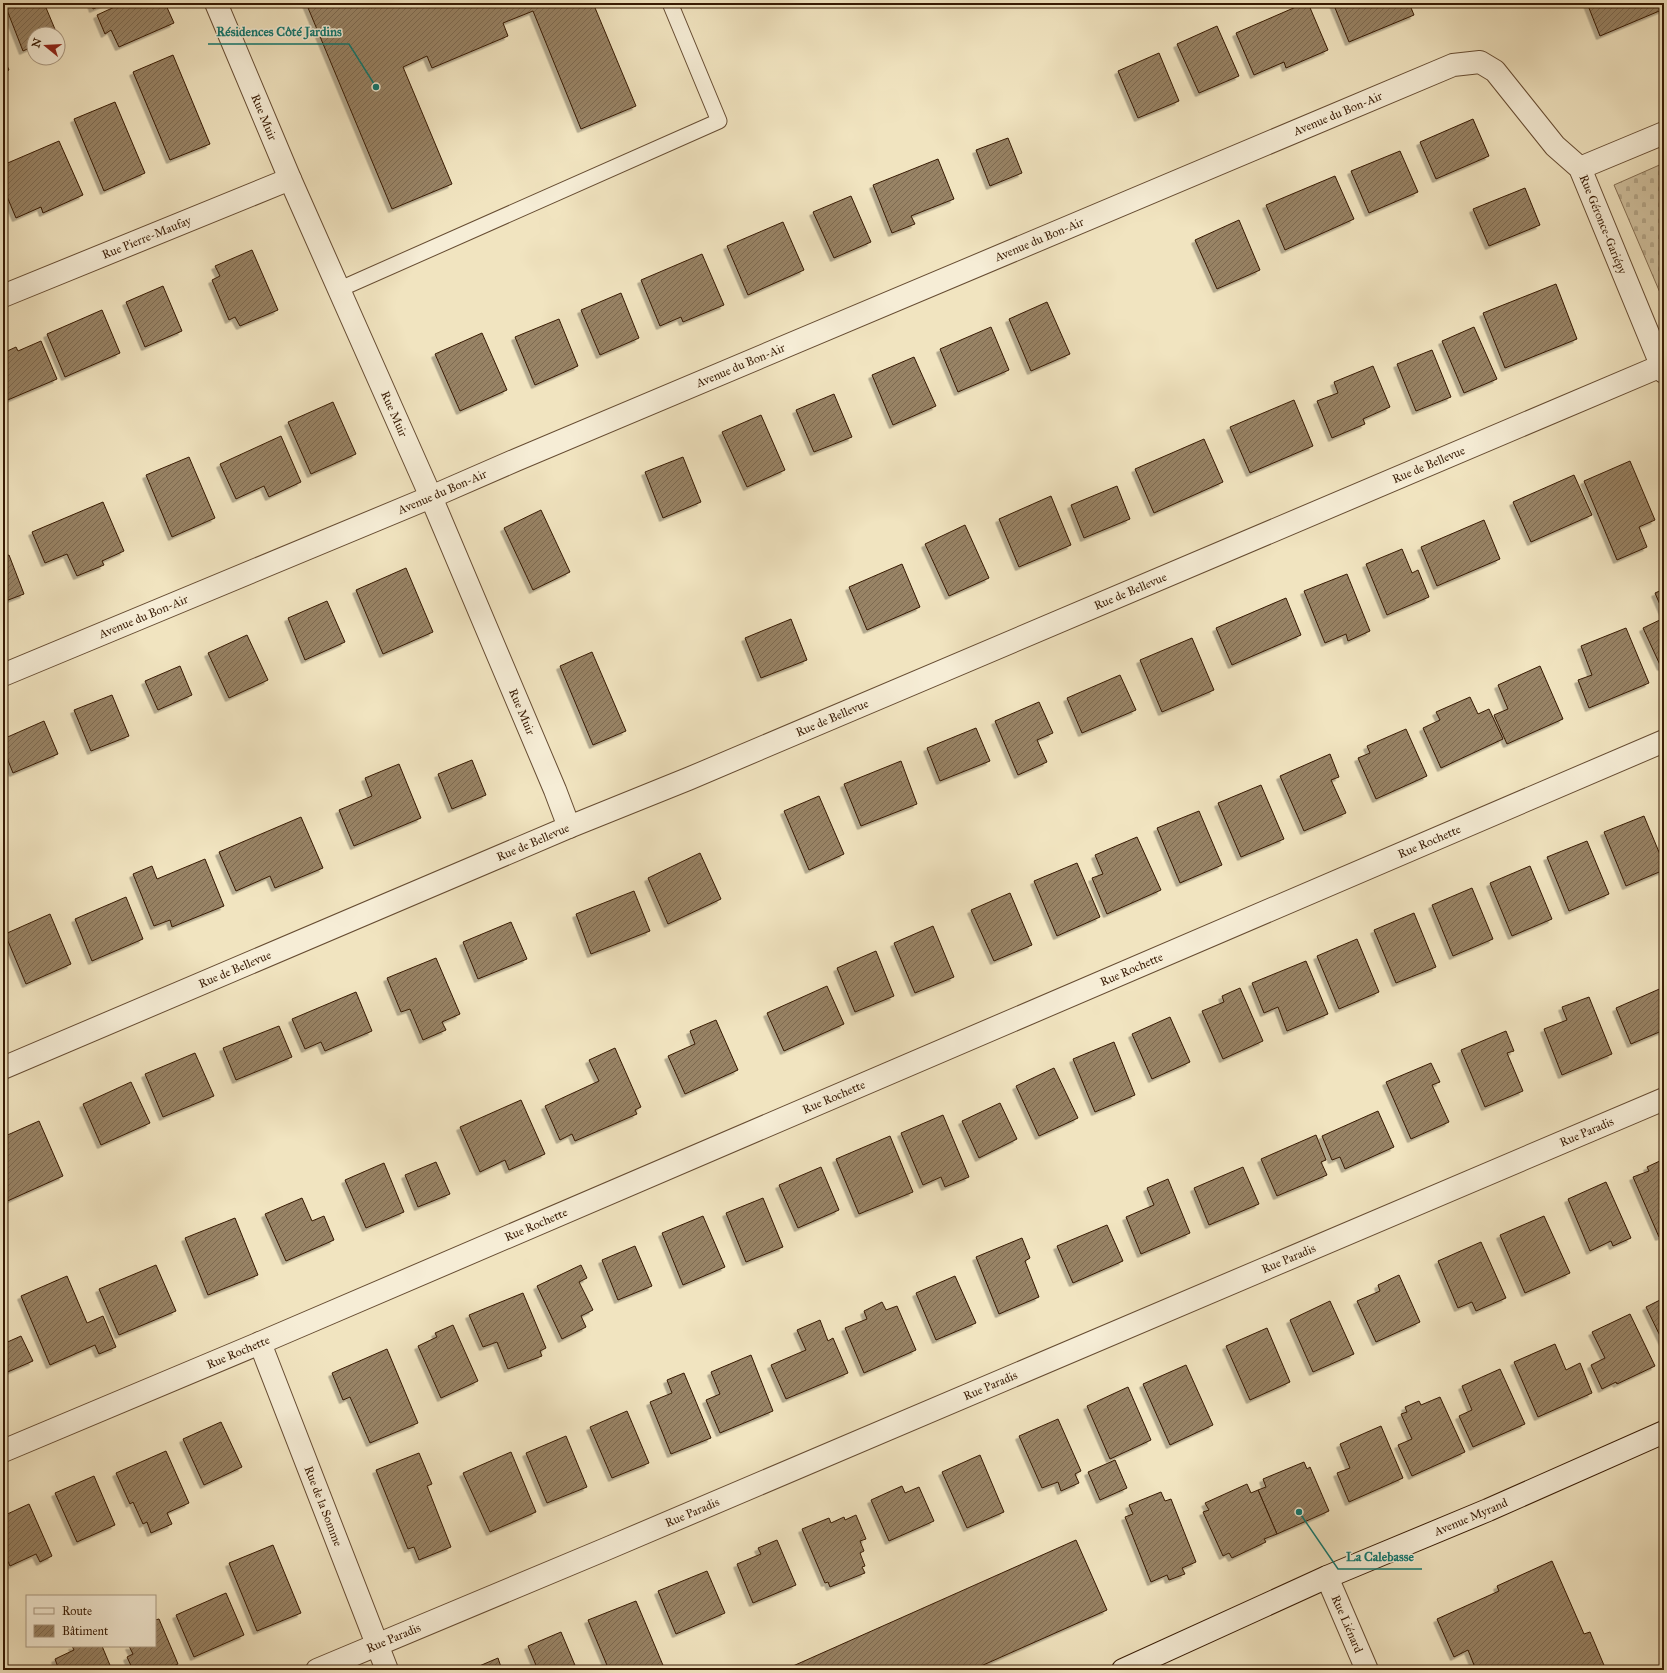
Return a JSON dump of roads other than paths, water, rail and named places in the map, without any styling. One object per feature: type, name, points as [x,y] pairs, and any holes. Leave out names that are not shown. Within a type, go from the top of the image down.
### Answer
[{"type":"street","name":"Rue Muir","points":[[216,3],[290,179],[431,497],[555,790],[569,827]]},
{"type":"street","name":"Rue Géronce-Gariépy","points":[[1480,62],[1495,71],[1555,146],[1580,168],[1663,369]]},
{"type":"street","name":"Avenue du Bon-Air","points":[[3,675],[431,497],[1453,65],[1480,62]]},
{"type":"street","points":[[1580,168],[1664,133]]},
{"type":"street","name":"Rue Pierre-Maufay","points":[[3,296],[290,179]]},
{"type":"street","name":"Rue de Bellevue","points":[[3,1068],[569,827],[696,776],[1663,369]]},
{"type":"street","name":"Rue Rochette","points":[[3,1450],[260,1343],[1664,741]]},
{"type":"street","name":"Rue Paradis","points":[[317,1670],[606,1549],[1664,1099]]},
{"type":"street","name":"Rue de la Somme","points":[[260,1343],[387,1670]]},
{"type":"street","name":"Avenue Myrand","points":[[1123,1670],[1327,1577],[1488,1510],[1664,1432]]},
{"type":"street","name":"Rue Liénard","points":[[1327,1577],[1368,1670]]},
{"type":"lane","points":[[340,289],[719,121],[670,3]]},
{"type":"place","name":"Résidences Côté Jardins","points":[[376,87]]},
{"type":"place","name":"La Calebasse","points":[[1299,1512]]}]
